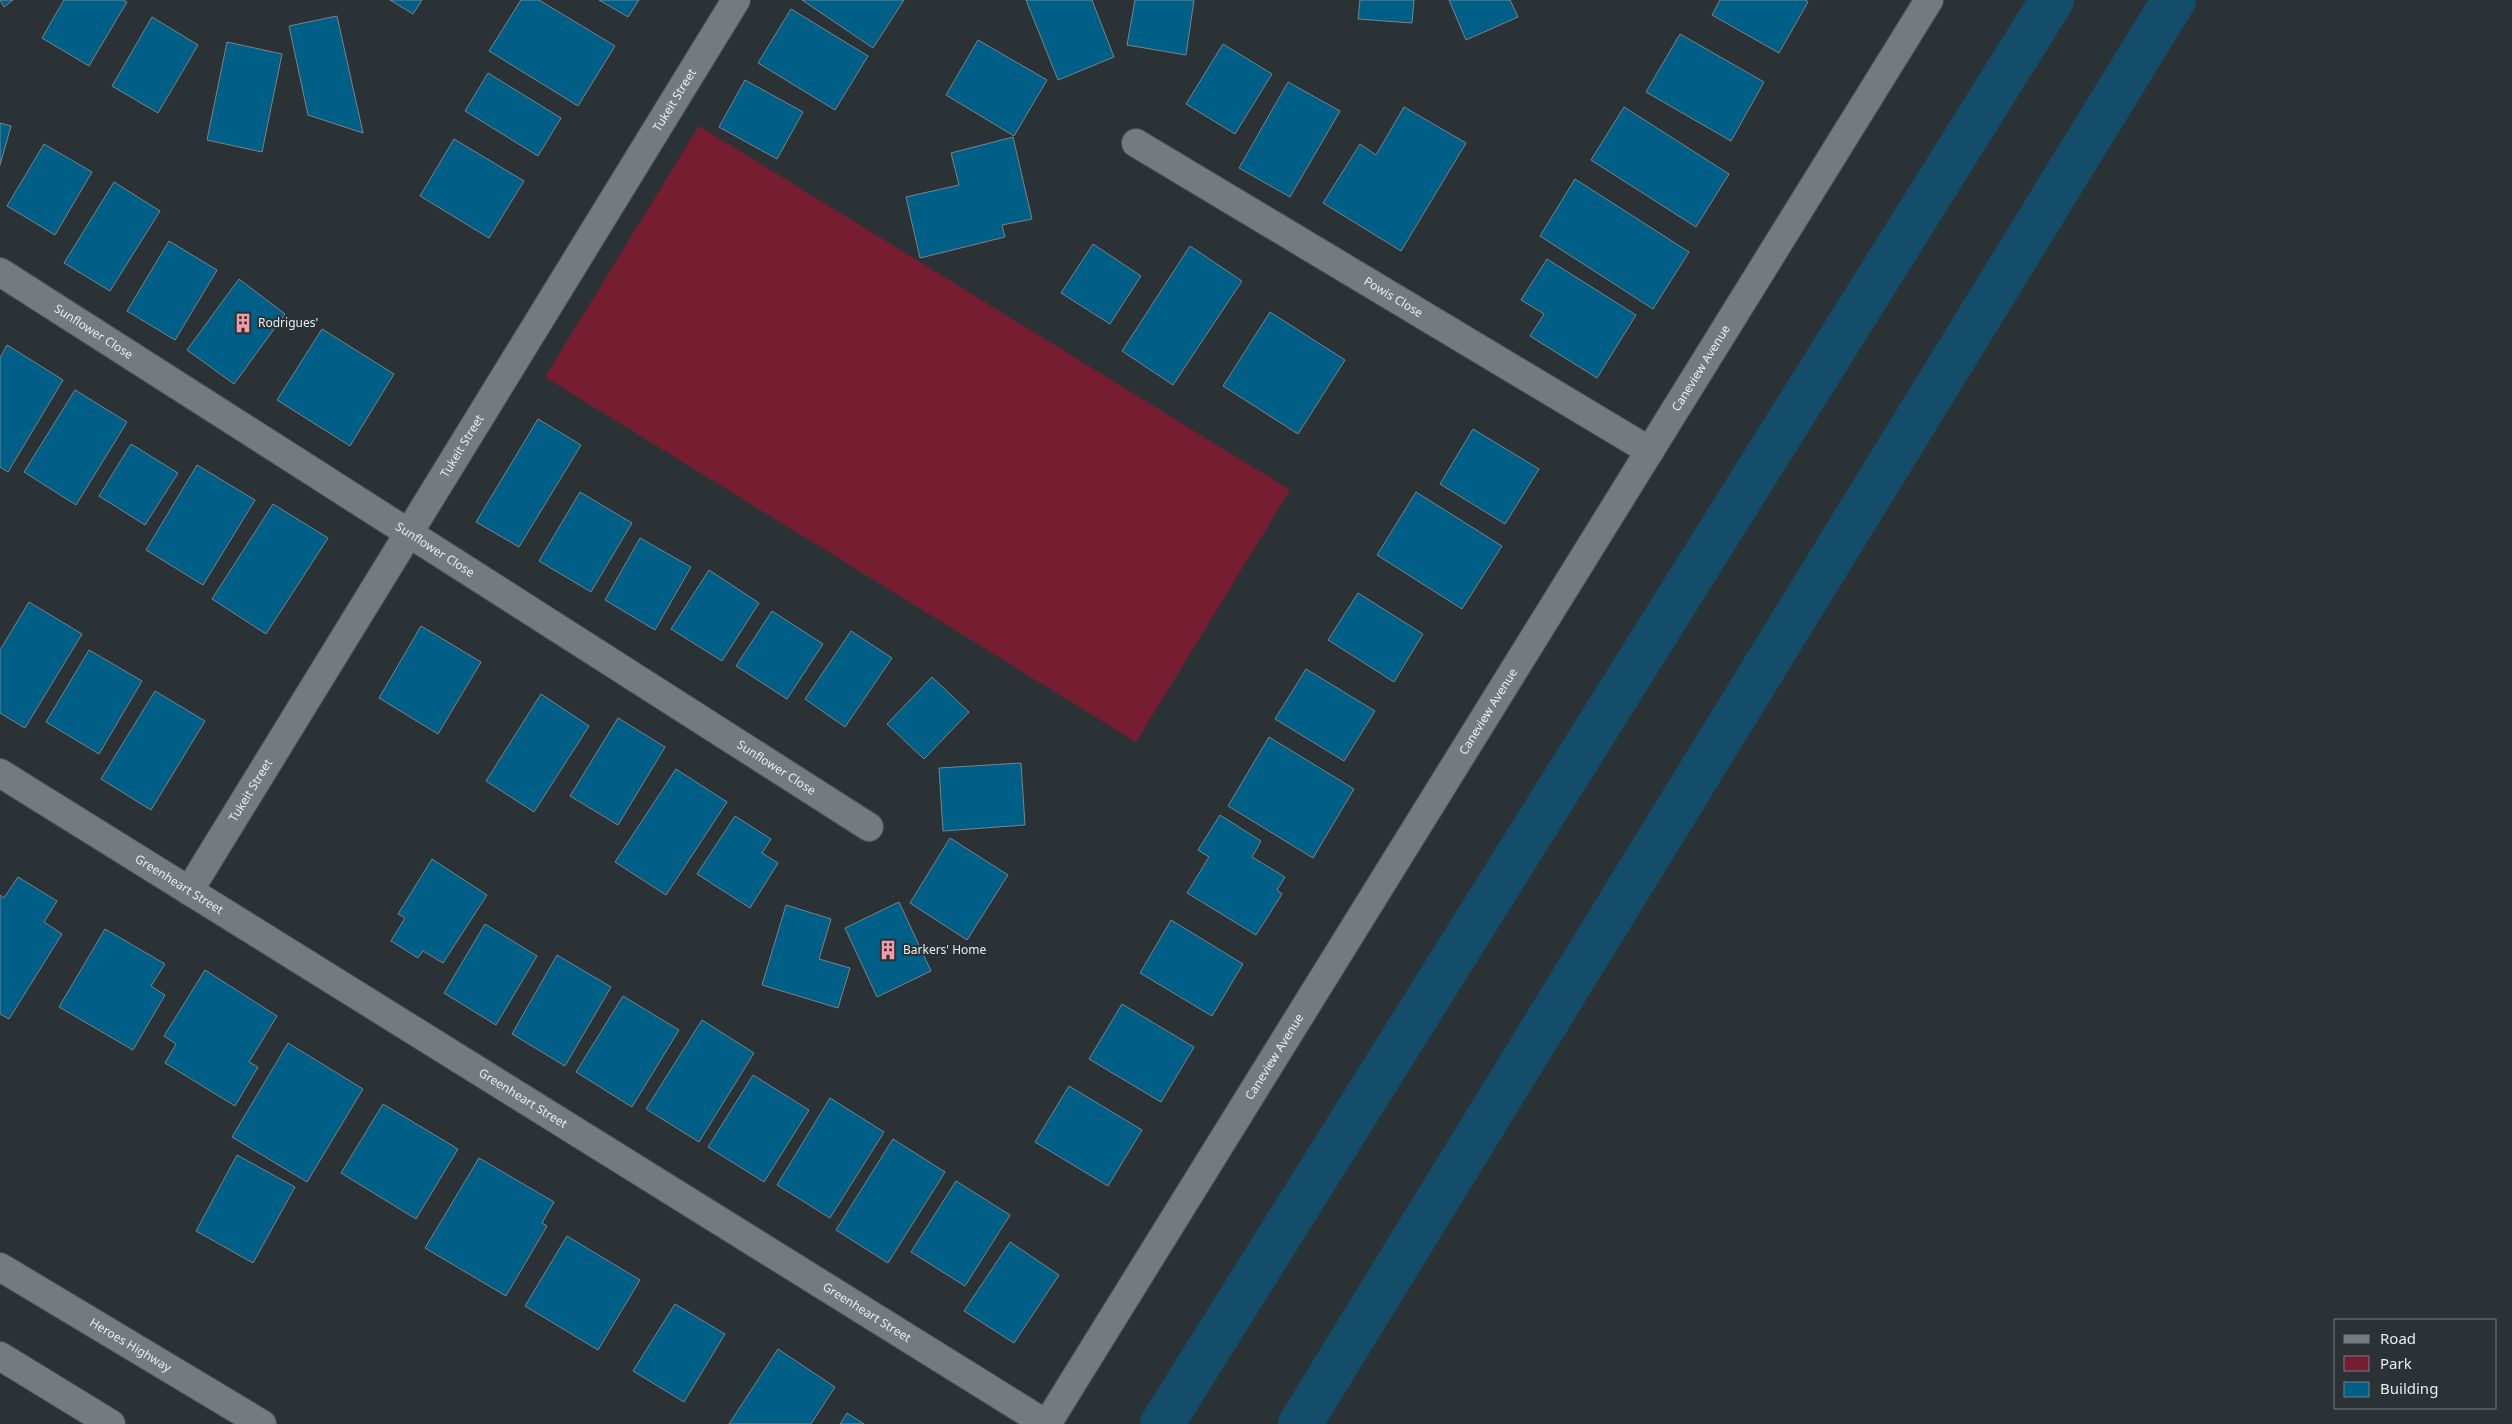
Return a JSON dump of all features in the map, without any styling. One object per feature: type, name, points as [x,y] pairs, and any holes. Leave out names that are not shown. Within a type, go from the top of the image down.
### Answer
[{"type":"street","name":"Tukeit Street","points":[[189,891],[736,0]]},
{"type":"street","name":"Caneview Avenue","points":[[1046,1424],[1929,0]]},
{"type":"street","name":"Powis Close","points":[[1136,143],[1650,451]]},
{"type":"street","name":"Sunflower Close","points":[[0,272],[869,827]]},
{"type":"street","name":"Greenheart Street","points":[[0,773],[1046,1424]]},
{"type":"street","name":"Heroes Highway","points":[[0,1266],[262,1424]]},
{"type":"street","points":[[0,1356],[111,1424]]},
{"type":"green space","points":[[699,126],[1290,490],[1136,742],[545,377]]},
{"type":"building","points":[[0,0],[13,0],[4,7]]},
{"type":"building","points":[[64,0],[123,0],[127,2],[89,66],[42,38]]},
{"type":"building","points":[[390,0],[422,0],[413,14]]},
{"type":"building","points":[[521,0],[539,0],[615,46],[578,106],[489,51]]},
{"type":"building","points":[[599,0],[639,0],[628,17]]},
{"type":"building","points":[[802,0],[904,0],[873,48]]},
{"type":"building","points":[[1026,0],[1092,0],[1114,57],[1058,80]]},
{"type":"building","points":[[1135,0],[1194,0],[1186,55],[1127,45]]},
{"type":"building","points":[[1360,0],[1414,0],[1412,23],[1358,19]]},
{"type":"building","points":[[1449,0],[1510,0],[1518,17],[1466,40]]},
{"type":"building","points":[[1720,0],[1806,0],[1808,2],[1779,53],[1712,15]]},
{"type":"building","points":[[791,9],[868,56],[835,110],[758,63]]},
{"type":"building","points":[[337,16],[363,133],[308,115],[289,26]]},
{"type":"building","points":[[152,17],[198,45],[158,113],[112,86]]},
{"type":"building","points":[[1680,34],[1764,82],[1731,141],[1646,92]]},
{"type":"building","points":[[978,40],[1047,80],[1014,136],[946,95]]},
{"type":"building","points":[[227,42],[282,54],[262,152],[207,140]]},
{"type":"building","points":[[1223,44],[1272,74],[1235,134],[1186,104]]},
{"type":"building","points":[[488,73],[561,118],[538,156],[465,111]]},
{"type":"building","points":[[745,80],[803,112],[777,159],[719,127]]},
{"type":"building","points":[[1288,82],[1340,111],[1290,197],[1239,168]]},
{"type":"building","points":[[1404,107],[1466,143],[1401,251],[1323,203],[1360,144],[1376,155]]},
{"type":"building","points":[[1624,107],[1729,174],[1696,227],[1591,160]]},
{"type":"building","points":[[0,123],[11,126],[0,165]]},
{"type":"building","points":[[1013,137],[1032,219],[1002,225],[1005,237],[920,258],[906,197],[959,185],[951,153]]},
{"type":"building","points":[[454,139],[524,181],[489,238],[420,196]]},
{"type":"building","points":[[44,144],[92,172],[55,235],[7,206]]},
{"type":"building","points":[[1575,179],[1689,252],[1653,309],[1540,236]]},
{"type":"building","points":[[114,182],[160,211],[110,291],[64,263]]},
{"type":"building","points":[[169,241],[217,270],[175,340],[127,311]]},
{"type":"building","points":[[1093,244],[1141,276],[1110,324],[1061,293]]},
{"type":"building","points":[[1190,246],[1242,281],[1173,385],[1122,351]]},
{"type":"building","points":[[1547,259],[1636,315],[1597,378],[1530,336],[1544,314],[1521,300]]},
{"type":"building","name":"Rodrigues'","points":[[239,279],[285,314],[234,384],[187,350]]},
{"type":"building","points":[[1270,312],[1345,360],[1298,434],[1223,386]]},
{"type":"building","points":[[322,329],[394,374],[350,446],[277,400]]},
{"type":"building","points":[[7,345],[63,380],[8,472],[0,467],[0,358]]},
{"type":"building","points":[[75,390],[127,422],[76,505],[24,472]]},
{"type":"building","points":[[538,419],[581,445],[519,547],[476,522]]},
{"type":"building","points":[[1473,429],[1539,469],[1505,524],[1440,484]]},
{"type":"building","points":[[131,444],[178,473],[145,525],[99,496]]},
{"type":"building","points":[[197,465],[255,500],[203,585],[146,550]]},
{"type":"building","points":[[580,492],[632,523],[591,592],[539,561]]},
{"type":"building","points":[[1416,492],[1502,546],[1462,609],[1377,555]]},
{"type":"building","points":[[273,504],[328,538],[266,634],[212,599]]},
{"type":"building","points":[[640,538],[691,567],[655,630],[605,600]]},
{"type":"building","points":[[709,570],[759,603],[722,661],[671,629]]},
{"type":"building","points":[[1358,593],[1423,634],[1394,682],[1328,640]]},
{"type":"building","points":[[29,602],[82,634],[25,728],[0,713],[0,650]]},
{"type":"building","points":[[772,611],[823,644],[787,699],[736,666]]},
{"type":"building","points":[[421,626],[481,662],[438,734],[379,698]]},
{"type":"building","points":[[851,631],[892,658],[845,727],[805,699]]},
{"type":"building","points":[[89,650],[142,681],[99,754],[46,722]]},
{"type":"building","points":[[1306,669],[1375,711],[1344,761],[1275,719]]},
{"type":"building","points":[[932,677],[969,712],[924,759],[887,724]]},
{"type":"building","points":[[155,691],[205,721],[151,810],[101,779]]},
{"type":"building","points":[[541,694],[589,726],[534,812],[486,781]]},
{"type":"building","points":[[618,718],[665,747],[618,825],[570,796]]},
{"type":"building","points":[[1269,737],[1354,789],[1313,858],[1228,806]]},
{"type":"building","points":[[1021,763],[1025,825],[943,831],[939,768]]},
{"type":"building","points":[[676,769],[727,802],[666,895],[615,862]]},
{"type":"building","points":[[1220,815],[1261,841],[1252,857],[1285,877],[1277,890],[1282,894],[1256,935],[1187,893],[1209,857],[1198,850]]},
{"type":"building","points":[[735,816],[771,839],[762,853],[778,863],[750,908],[697,874]]},
{"type":"building","points":[[950,838],[1008,875],[967,940],[910,903]]},
{"type":"building","points":[[432,859],[487,895],[443,963],[423,951],[418,958],[391,941],[405,918],[398,914]]},
{"type":"building","points":[[18,877],[57,901],[44,922],[62,934],[9,1019],[0,1014],[0,895],[4,898]]},
{"type":"building","name":"Barkers' Home","points":[[899,902],[931,971],[877,997],[845,928]]},
{"type":"building","points":[[786,905],[831,919],[819,959],[850,968],[838,1008],[762,985]]},
{"type":"building","points":[[1171,920],[1243,964],[1212,1016],[1140,973]]},
{"type":"building","points":[[485,924],[537,956],[496,1025],[444,993]]},
{"type":"building","points":[[105,929],[165,964],[151,986],[165,995],[133,1050],[59,1007]]},
{"type":"building","points":[[557,955],[611,987],[565,1066],[512,1034]]},
{"type":"building","points":[[205,970],[277,1016],[249,1062],[258,1067],[235,1106],[165,1063],[176,1044],[164,1036]]},
{"type":"building","points":[[623,996],[679,1030],[632,1107],[576,1072]]},
{"type":"building","points":[[1122,1004],[1194,1047],[1161,1102],[1089,1059]]},
{"type":"building","points":[[702,1020],[754,1053],[699,1142],[646,1109]]},
{"type":"building","points":[[288,1043],[363,1089],[307,1182],[232,1137]]},
{"type":"building","points":[[753,1075],[809,1110],[764,1182],[708,1147]]},
{"type":"building","points":[[1069,1086],[1142,1130],[1108,1186],[1035,1142]]},
{"type":"building","points":[[830,1098],[884,1132],[830,1218],[777,1185]]},
{"type":"building","points":[[383,1104],[458,1149],[416,1219],[341,1173]]},
{"type":"building","points":[[893,1139],[945,1172],[888,1263],[836,1230]]},
{"type":"building","points":[[237,1155],[295,1187],[253,1263],[196,1231]]},
{"type":"building","points":[[479,1158],[554,1202],[542,1223],[547,1226],[506,1296],[425,1248]]},
{"type":"building","points":[[956,1181],[1010,1215],[965,1286],[911,1252]]},
{"type":"building","points":[[567,1236],[640,1280],[598,1350],[525,1306]]},
{"type":"building","points":[[1010,1242],[1059,1275],[1014,1343],[964,1311]]},
{"type":"building","points":[[675,1304],[725,1334],[684,1402],[633,1371]]},
{"type":"building","points":[[778,1349],[835,1387],[811,1424],[729,1424]]},
{"type":"building","points":[[847,1413],[864,1424],[840,1424]]},
{"type":"waterway","points":[[1162,1424],[2052,0]]},
{"type":"waterway","points":[[1300,1424],[2174,0]]},
{"type":"place","name":"Rodrigues'","points":[[243,323]]},
{"type":"place","name":"Barkers' Home","points":[[888,950]]}]
